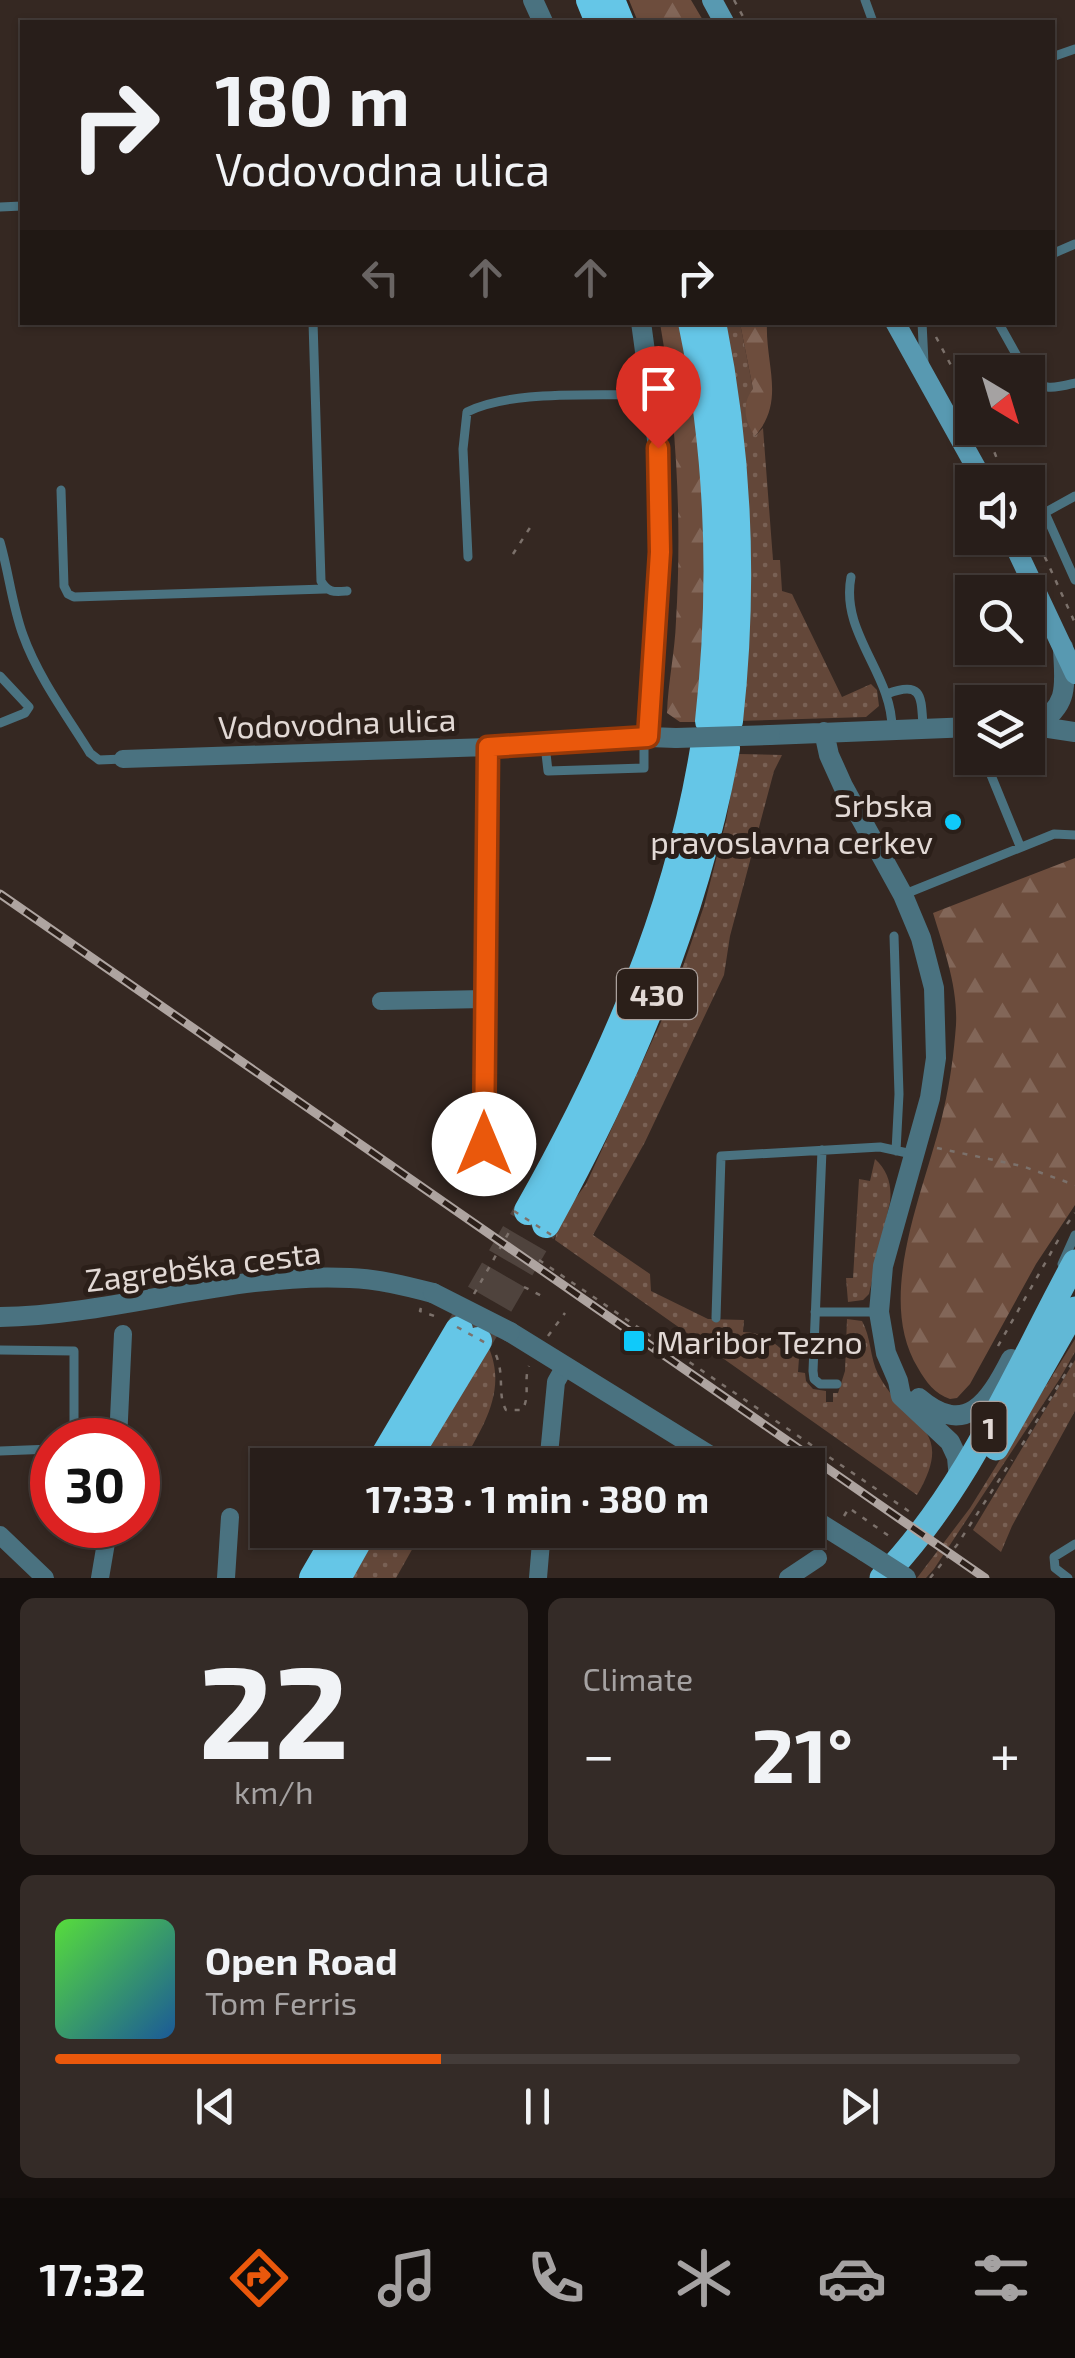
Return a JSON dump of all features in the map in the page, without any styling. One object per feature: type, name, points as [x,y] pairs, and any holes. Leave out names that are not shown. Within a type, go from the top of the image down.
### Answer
[{"type":"highway","name":"430","points":[[693,325],[706,405],[718,524],[717,735]]},
{"type":"highway","name":"430","points":[[535,1220],[613,1095],[665,974],[698,872],[717,735],[737,634],[738,514],[731,433],[713,325]]},
{"type":"highway","points":[[391,1448],[471,1336]]},
{"type":"highway","points":[[412,1448],[471,1336]]},
{"type":"highway","points":[[313,1578],[330,1548]]},
{"type":"highway","points":[[337,1578],[354,1548]]},
{"type":"main road","points":[[897,325],[975,465]]},
{"type":"main road","points":[[1020,555],[1075,674]]},
{"type":"main road","name":"1","points":[[906,1578],[960,1506],[1067,1300],[1075,1262]]},
{"type":"main road","name":"1","points":[[882,1578],[910,1548],[959,1479],[1034,1338],[1067,1300]]},
{"type":"street","points":[[641,325],[652,394],[661,520],[646,737]]},
{"type":"street","points":[[1045,718],[1056,712],[1062,701],[1063,645]]},
{"type":"street","points":[[1045,727],[1075,732]]},
{"type":"street","name":"Vodovodna ulica","points":[[122,758],[955,728]]},
{"type":"street","points":[[824,732],[828,756],[922,938],[934,988],[936,1058],[930,1098],[912,1151],[883,1266],[879,1312],[886,1353],[901,1396],[950,1442],[957,1457],[959,1479]]},
{"type":"street","points":[[484,1144],[488,747]]},
{"type":"street","points":[[381,1001],[485,999]]},
{"type":"street","name":"Zagrebška cesta","points":[[0,1317],[44,1316],[279,1280],[351,1278],[433,1293],[510,1332],[698,1448]]},
{"type":"street","points":[[119,1418],[123,1334]]},
{"type":"street","points":[[898,1381],[936,1413],[965,1414],[984,1403],[1015,1350],[1034,1338]]},
{"type":"street","points":[[550,1448],[556,1382],[565,1366]]},
{"type":"street","points":[[226,1578],[230,1517]]},
{"type":"street","points":[[825,1527],[906,1578]]},
{"type":"street","points":[[0,1536],[46,1578]]},
{"type":"street","points":[[100,1578],[105,1548]]},
{"type":"street","points":[[538,1578],[540,1548]]},
{"type":"street","points":[[788,1578],[818,1558]]},
{"type":"lane","points":[[313,325],[321,581],[326,589]]},
{"type":"lane","points":[[922,325],[925,376]]},
{"type":"lane","points":[[1000,325],[1016,355]]},
{"type":"lane","points":[[1045,388],[1075,382]]},
{"type":"lane","points":[[468,558],[463,449],[467,412],[487,402],[513,399],[652,394]]},
{"type":"lane","points":[[61,490],[64,586],[74,597],[347,591]]},
{"type":"lane","points":[[1075,496],[1046,514],[1075,580]]},
{"type":"lane","points":[[0,542],[11,600],[24,640],[48,683],[90,754],[99,760],[122,758]]},
{"type":"lane","points":[[851,577],[848,596],[852,621],[888,694],[892,730]]},
{"type":"lane","points":[[0,676],[29,707],[25,713],[0,723]]},
{"type":"lane","points":[[888,694],[900,689],[916,690],[923,729]]},
{"type":"lane","points":[[544,744],[548,770],[644,768],[646,737]]},
{"type":"lane","points":[[991,775],[1020,846]]},
{"type":"lane","points":[[903,895],[1054,834],[1075,835]]},
{"type":"lane","points":[[716,1318],[721,1156],[880,1147],[912,1151],[899,1094],[894,936]]},
{"type":"lane","points":[[822,1150],[814,1379],[820,1384],[836,1384]]},
{"type":"lane","points":[[1067,1300],[1064,1258],[1075,1235]]},
{"type":"lane","points":[[815,1312],[879,1312]]},
{"type":"lane","points":[[814,1344],[838,1343]]},
{"type":"lane","points":[[0,1350],[74,1351],[74,1418]]},
{"type":"lane","points":[[0,1451],[30,1450]]},
{"type":"lane","points":[[1068,1578],[1056,1568],[1054,1557],[1075,1544]]},
{"type":"path","points":[[934,333],[955,373]]},
{"type":"path","points":[[513,554],[533,523]]},
{"type":"path","points":[[1044,555],[1075,623]]},
{"type":"path","points":[[484,1144],[495,1167],[521,1181],[526,1176],[508,1158],[503,1141],[512,1124],[519,1150],[538,1167]]},
{"type":"path","points":[[912,1151],[941,1148],[1022,1166],[1075,1185]]},
{"type":"path","points":[[495,1167],[514,1154],[534,1172]]},
{"type":"path","points":[[998,1346],[1075,1213]]},
{"type":"path","points":[[471,1299],[516,1220],[535,1220]]},
{"type":"path","points":[[540,1260],[913,1514]]},
{"type":"path","points":[[524,1287],[546,1298]]},
{"type":"path","points":[[420,1312],[434,1317]]},
{"type":"path","points":[[544,1341],[564,1313]]},
{"type":"path","points":[[471,1336],[502,1372],[500,1398],[506,1410],[522,1410],[526,1404],[524,1377],[531,1358]]},
{"type":"path","points":[[930,1578],[974,1520],[1075,1358]]},
{"type":"path","points":[[841,1521],[849,1508],[894,1540]]},
{"type":"shaded area","points":[[720,325],[740,325],[753,389],[755,436],[763,428],[773,560],[780,560],[782,591],[792,594],[842,697],[871,684],[877,690],[879,706],[866,717],[737,721]]},
{"type":"shaded area","points":[[738,754],[782,755],[774,771],[730,936],[724,975],[645,1142],[593,1235],[650,1274],[651,1291],[708,1319],[744,1320],[743,1332],[762,1336],[799,1358],[798,1372],[805,1373],[813,1389],[826,1391],[826,1402],[833,1402],[833,1393],[838,1393],[845,1371],[847,1319],[862,1321],[878,1374],[930,1440],[928,1472],[917,1495],[555,1240],[559,1221],[586,1184],[672,998],[704,906]]},
{"type":"shaded area","points":[[875,1159],[888,1179],[890,1202],[869,1294],[863,1300],[848,1302],[846,1278],[853,1278],[859,1179],[870,1181]]},
{"type":"shaded area","points":[[1075,1339],[1075,1352],[1059,1380],[934,1569],[926,1578],[917,1578],[970,1508]]},
{"type":"shaded area","points":[[488,1346],[494,1393],[470,1448],[421,1448]]},
{"type":"shaded area","points":[[1075,1360],[1075,1411],[1001,1552],[973,1530]]},
{"type":"shaded area","points":[[362,1548],[413,1548],[396,1578],[344,1578]]},
{"type":"green space","points":[[629,0],[691,0],[703,20],[637,20]]},
{"type":"green space","points":[[660,325],[683,325],[709,504],[700,722],[680,722],[667,713],[678,547],[671,397]]},
{"type":"green space","points":[[740,325],[767,325],[772,396],[770,409],[755,436],[746,413],[753,389]]},
{"type":"green space","points":[[1075,858],[1075,1205],[1036,1264],[970,1384],[957,1398],[950,1399],[931,1387],[918,1368],[906,1339],[901,1307],[908,1239],[944,1108],[956,1025],[953,982],[933,913]]},
{"type":"tunnel","points":[[459,1330],[528,1211]]},
{"type":"tunnel","points":[[478,1341],[546,1224]]},
{"type":"railway","points":[[0,894],[985,1578]]},
{"type":"place","name":"Srbska pravoslavna cerkev","points":[[953,822]]},
{"type":"place","name":"Maribor Tezno","points":[[634,1341]]},
{"type":"route","points":[[484,1144],[488,747],[648,737],[658,616],[658,448]]}]
